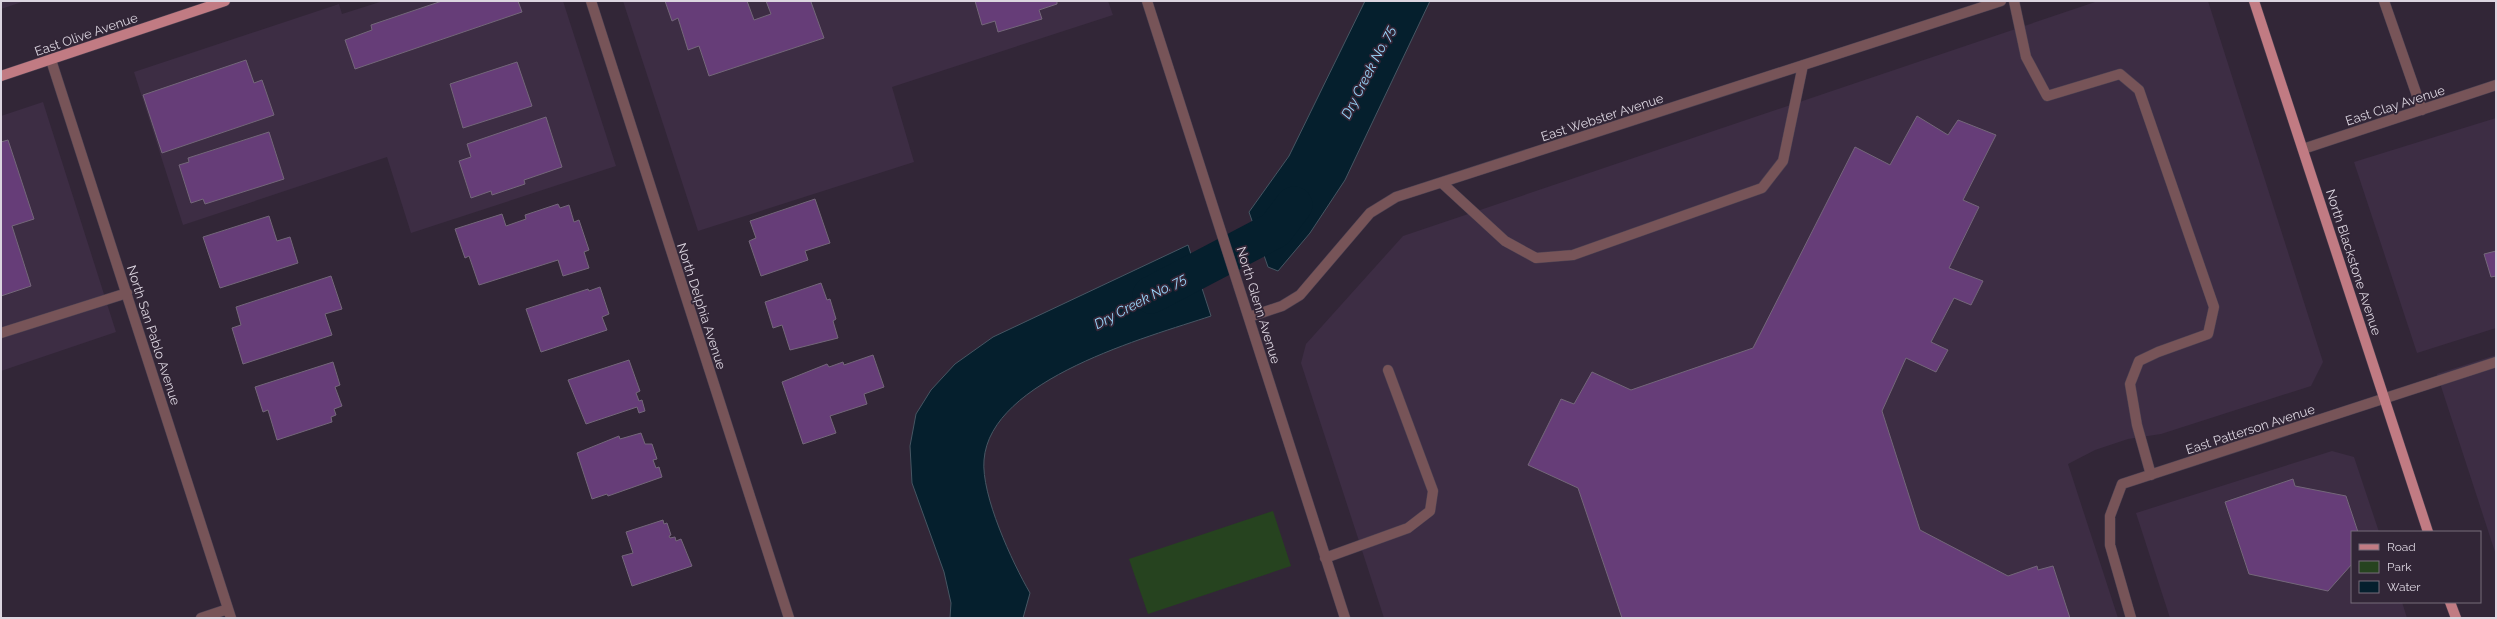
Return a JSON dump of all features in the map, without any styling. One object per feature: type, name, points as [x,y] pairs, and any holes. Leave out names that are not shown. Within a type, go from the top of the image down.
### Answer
[{"type":"main road","name":"East Olive Avenue","points":[[1,76],[225,1]]},
{"type":"main road","name":"North Blackstone Avenue","points":[[2254,1],[2428,531]]},
{"type":"main road","points":[[2450,603],[2456,618]]},
{"type":"street","name":"North Delphia Avenue","points":[[591,1],[789,618]]},
{"type":"street","name":"North Glenn Avenue","points":[[1147,1],[1224,236],[1345,618]]},
{"type":"street","name":"East Webster Avenue","points":[[1249,317],[1282,306],[1300,295],[1370,213],[1396,197],[2001,1]]},
{"type":"street","points":[[2014,1],[2026,57],[2048,96],[2120,74],[2139,90],[2214,307],[2208,334],[2158,352],[2139,361],[2130,384],[2137,425],[2151,475]]},
{"type":"street","points":[[2384,1],[2422,110]]},
{"type":"street","name":"North San Pablo Avenue","points":[[51,60],[230,613]]},
{"type":"street","points":[[1442,182],[1505,240],[1536,258],[1573,255],[1762,188],[1783,161],[1804,65]]},
{"type":"street","name":"East Clay Avenue","points":[[2303,149],[2496,85]]},
{"type":"street","points":[[1,333],[126,293]]},
{"type":"street","name":"East Patterson Avenue","points":[[2131,618],[2110,545],[2110,516],[2122,484],[2496,362]]},
{"type":"street","points":[[1325,558],[1408,528],[1430,511],[1433,491],[1388,370]]},
{"type":"street","points":[[201,618],[230,613]]},
{"type":"shaded area","points":[[1,1],[25,1],[1,9]]},
{"type":"shaded area","points":[[383,1],[563,1],[616,166],[411,233],[387,157],[183,225],[134,72],[339,4],[342,14]]},
{"type":"shaded area","points":[[623,1],[1108,1],[1113,15],[892,87],[914,162],[698,231]]},
{"type":"shaded area","points":[[2098,1],[2208,1],[2323,362],[2311,386],[2161,434],[2128,439],[2095,450],[2068,464],[2118,618],[1384,618],[1301,363],[1306,344],[1403,236]]},
{"type":"shaded area","points":[[43,102],[116,332],[1,371],[1,116]]},
{"type":"shaded area","points":[[2496,118],[2496,328],[2417,353],[2354,162]]},
{"type":"shaded area","points":[[2496,355],[2496,555],[2437,374]]},
{"type":"shaded area","points":[[2332,451],[2354,457],[2379,531],[2351,531],[2351,603],[2402,603],[2407,618],[2170,618],[2136,513]]},
{"type":"green space","points":[[1273,511],[1291,566],[1148,614],[1129,559]]},
{"type":"water","points":[[1365,1],[1430,1],[1345,180],[1310,233],[1278,271],[1268,267],[1249,212],[1289,156]]},
{"type":"water","points":[[1188,245],[1211,316],[1113,349],[1076,366],[1042,384],[1013,406],[993,431],[984,460],[984,474],[987,491],[992,509],[1007,547],[1030,593],[1023,618],[950,618],[951,603],[944,572],[912,483],[910,446],[916,414],[931,390],[955,364],[993,337]]},
{"type":"building","points":[[442,1],[518,1],[522,12],[355,69],[345,40],[372,30],[371,25]]},
{"type":"building","points":[[665,1],[747,1],[754,20],[771,14],[766,1],[813,1],[811,2],[824,38],[709,76],[699,46],[688,50],[678,18],[672,21]]},
{"type":"building","points":[[975,1],[1057,1],[1057,4],[1039,10],[1042,19],[998,32],[995,21],[982,25]]},
{"type":"building","points":[[246,60],[254,83],[262,80],[274,115],[162,153],[143,95]]},
{"type":"building","points":[[517,62],[532,106],[463,128],[450,84]]},
{"type":"building","points":[[1917,116],[1948,135],[1958,120],[1996,135],[1963,200],[1979,207],[1949,268],[1983,281],[1971,305],[1954,298],[1931,342],[1948,350],[1936,372],[1906,358],[1882,411],[1920,530],[2008,576],[2037,566],[2038,570],[2053,566],[2070,618],[1622,618],[1578,488],[1528,465],[1561,399],[1574,404],[1592,372],[1631,390],[1753,348],[1855,147],[1890,165]]},
{"type":"building","points":[[546,117],[562,167],[524,180],[525,184],[492,195],[491,191],[471,198],[459,161],[471,157],[467,144]]},
{"type":"building","points":[[269,132],[284,179],[205,204],[203,199],[191,203],[179,165],[189,162],[188,158]]},
{"type":"building","points":[[8,140],[34,219],[12,226],[31,286],[1,296],[1,142]]},
{"type":"building","points":[[815,199],[830,243],[805,251],[808,260],[761,276],[749,241],[756,238],[750,221]]},
{"type":"building","points":[[558,204],[560,208],[569,205],[574,222],[579,220],[589,250],[584,252],[589,268],[563,276],[558,260],[479,285],[469,256],[465,258],[455,229],[502,214],[506,226],[526,219],[525,215]]},
{"type":"building","points":[[269,216],[277,241],[290,237],[298,263],[220,288],[203,237]]},
{"type":"building","points":[[2496,251],[2496,276],[2491,277],[2484,254]]},
{"type":"building","points":[[331,276],[342,309],[325,314],[332,335],[243,364],[232,328],[241,325],[236,307]]},
{"type":"building","points":[[821,283],[827,300],[830,299],[836,319],[833,321],[838,338],[790,350],[782,325],[773,328],[765,302]]},
{"type":"building","points":[[600,287],[609,314],[602,317],[607,330],[541,352],[526,309],[588,289],[589,291]]},
{"type":"building","points":[[873,355],[884,387],[864,394],[867,404],[830,416],[836,433],[803,444],[782,382],[827,364],[829,367],[843,362],[844,365]]},
{"type":"building","points":[[629,360],[640,391],[636,393],[639,401],[642,400],[645,411],[639,413],[637,407],[586,424],[568,380]]},
{"type":"building","points":[[333,362],[340,385],[335,387],[342,406],[334,409],[336,415],[331,417],[332,422],[277,440],[268,410],[263,412],[255,387]]},
{"type":"building","points":[[641,433],[645,444],[652,444],[657,459],[653,460],[656,468],[659,467],[662,477],[608,496],[607,494],[592,499],[577,453],[619,436],[620,439]]},
{"type":"building","points":[[2293,479],[2295,486],[2346,496],[2358,531],[2351,531],[2351,565],[2328,591],[2249,574],[2225,502]]},
{"type":"building","points":[[663,520],[664,524],[667,523],[671,535],[669,536],[670,538],[675,537],[676,541],[681,539],[692,566],[632,586],[622,556],[633,553],[626,532]]},
{"type":"waterway","name":"Dry Creek No. 75","points":[[1151,295],[1275,230],[1294,205]]}]
